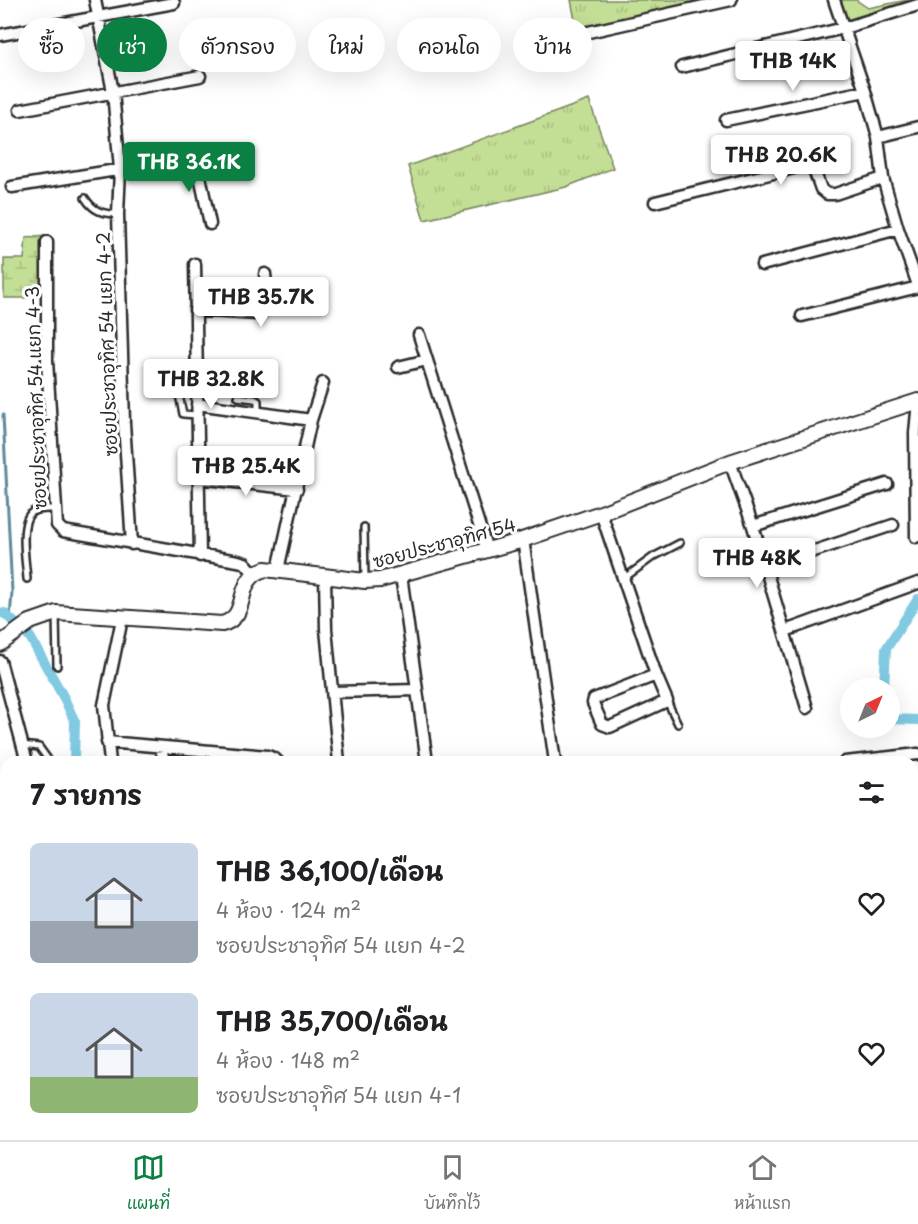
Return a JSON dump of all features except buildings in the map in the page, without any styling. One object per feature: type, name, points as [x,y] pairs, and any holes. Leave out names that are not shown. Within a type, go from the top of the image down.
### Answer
[{"type":"street","name":"ซอยประชาอุทิศ 54 แยก 4-2","points":[[95,0],[113,92],[120,169],[118,214],[124,423],[132,544]]},
{"type":"street","points":[[592,31],[731,0]]},
{"type":"street","points":[[802,315],[918,286],[883,178],[879,137],[866,91],[834,0]]},
{"type":"street","points":[[0,35],[174,3]]},
{"type":"street","points":[[682,67],[844,28],[918,5]]},
{"type":"street","points":[[20,110],[200,76]]},
{"type":"street","points":[[726,120],[866,91]]},
{"type":"street","points":[[879,137],[918,127]]},
{"type":"street","points":[[12,188],[196,157],[223,150]]},
{"type":"street","points":[[196,157],[210,224]]},
{"type":"street","points":[[655,202],[802,166],[813,167],[821,189],[827,194],[835,194],[883,178]]},
{"type":"street","points":[[762,265],[898,229]]},
{"type":"street","name":"ซอยประชาอุทิศ 54 แยก 4-3","points":[[47,242],[47,360],[57,525],[63,531],[245,563],[254,573]]},
{"type":"street","points":[[195,264],[200,556]]},
{"type":"street","points":[[195,310],[258,314],[264,312],[267,306],[265,274]]},
{"type":"street","points":[[419,335],[487,550]]},
{"type":"street","points":[[398,367],[427,360]]},
{"type":"street","points":[[278,570],[311,420],[323,383]]},
{"type":"street","points":[[916,537],[915,434],[918,401]]},
{"type":"street","name":"ซอยประชาอุทิศ 54","points":[[254,573],[265,569],[365,581],[401,575],[602,513],[730,462],[918,401]]},
{"type":"street","points":[[197,409],[258,412],[311,420]]},
{"type":"street","points":[[730,462],[766,567],[807,708]]},
{"type":"street","points":[[198,478],[297,489]]},
{"type":"street","points":[[753,526],[887,484]]},
{"type":"street","points":[[602,513],[656,675],[667,701],[606,727],[602,723],[593,703],[598,696],[656,675]]},
{"type":"street","points":[[766,567],[893,525]]},
{"type":"street","points":[[523,539],[554,756]]},
{"type":"street","points":[[0,644],[30,622],[56,613],[222,624],[231,622],[237,615],[247,580],[254,573]]},
{"type":"street","points":[[401,575],[426,756]]},
{"type":"street","points":[[325,576],[326,629],[338,756]]},
{"type":"street","points":[[784,631],[918,583]]},
{"type":"street","points":[[109,756],[104,705],[122,618]]},
{"type":"street","points":[[0,661],[25,756]]},
{"type":"street","points":[[332,692],[417,690]]},
{"type":"street","points":[[107,742],[161,747],[217,756]]},
{"type":"street","points":[[161,747],[163,756]]},
{"type":"lane","points":[[86,198],[90,206],[97,211],[104,214],[118,214]]},
{"type":"lane","points":[[196,376],[227,377]]},
{"type":"lane","points":[[179,395],[183,414],[197,409]]},
{"type":"lane","points":[[238,397],[258,401],[258,412]]},
{"type":"lane","points":[[27,579],[24,526],[32,513],[38,510],[55,509]]},
{"type":"lane","points":[[364,527],[365,581]]},
{"type":"lane","points":[[623,579],[653,557],[680,543]]},
{"type":"lane","points":[[56,613],[57,666]]},
{"type":"lane","points":[[667,701],[678,724]]},
{"type":"lane","points":[[22,745],[39,747],[46,756]]},
{"type":"green space","points":[[571,0],[733,0],[733,2],[592,32],[592,18],[575,18]]},
{"type":"green space","points":[[837,0],[856,0],[868,8],[918,0],[850,22],[844,19]]},
{"type":"green space","points":[[589,100],[613,168],[566,187],[424,220],[408,166]]},
{"type":"green space","points":[[45,236],[43,285],[30,285],[31,298],[4,298],[4,259],[24,259],[26,238]]},
{"type":"waterway","points":[[3,415],[12,592],[10,618]]},
{"type":"waterway","points":[[885,678],[886,649],[918,599]]},
{"type":"waterway","points":[[0,613],[4,613],[30,637],[64,698],[75,722],[74,756]]},
{"type":"waterway","points":[[900,719],[918,720]]}]
